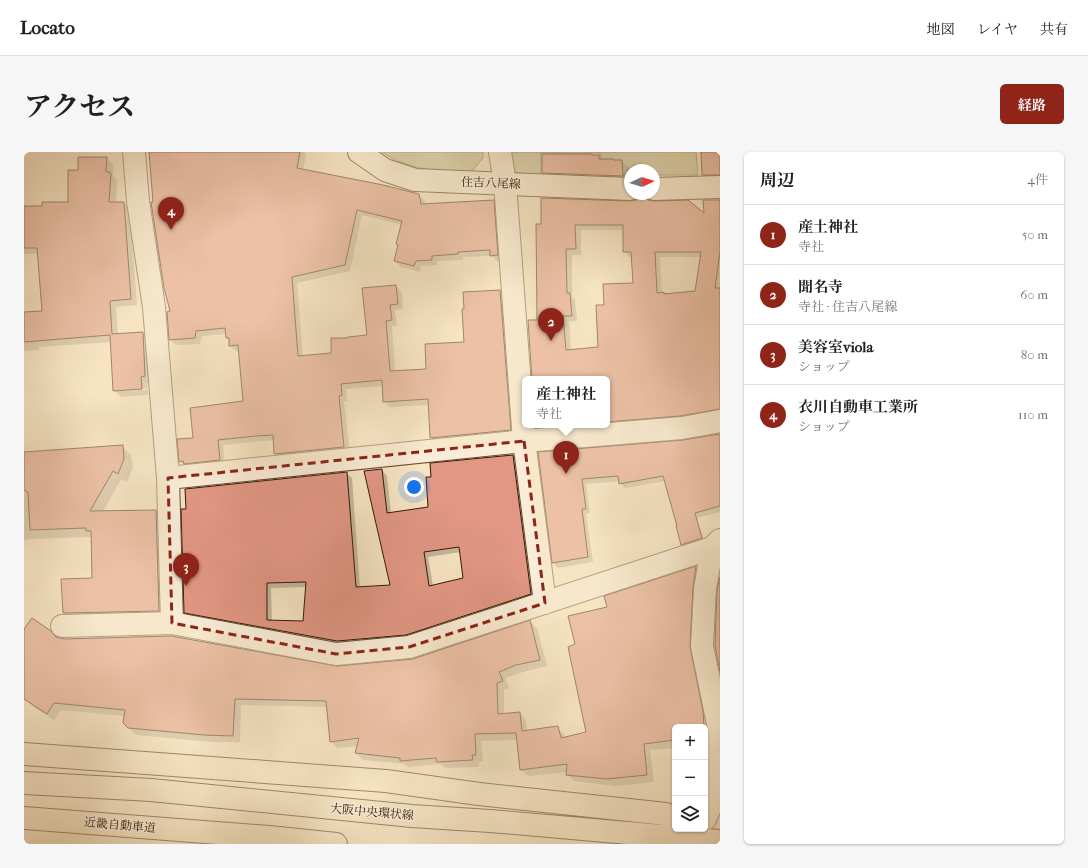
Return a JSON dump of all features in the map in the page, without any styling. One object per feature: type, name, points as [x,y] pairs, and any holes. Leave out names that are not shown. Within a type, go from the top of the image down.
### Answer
[{"type":"main road","points":[[24,754],[386,781],[479,794],[666,814],[672,819]]},
{"type":"main road","name":"大阪中央環状線","points":[[24,783],[151,790],[404,815],[693,835],[720,841]]},
{"type":"main road","name":"近畿自動車道","points":[[24,818],[231,834],[336,844]]},
{"type":"street","points":[[134,152],[138,202],[154,307],[168,478],[172,623]]},
{"type":"street","name":"住吉八尾線","points":[[359,152],[385,170],[415,180],[624,189]]},
{"type":"street","points":[[500,152],[506,183],[522,412]]},
{"type":"street","points":[[660,188],[720,187]]},
{"type":"street","points":[[168,478],[524,441],[682,428],[720,421]]},
{"type":"street","points":[[523,428],[545,602]]},
{"type":"street","points":[[62,626],[172,623],[336,654],[409,648],[545,602],[717,549]]},
{"type":"street","points":[[708,813],[713,802],[719,729],[702,646],[705,589],[717,549]]},
{"type":"highlighted area","points":[[524,441],[545,603],[409,647],[336,654],[172,623],[168,478]]},
{"type":"green space","points":[[382,152],[483,152],[483,158],[471,172],[447,171],[425,169],[403,163]]},
{"type":"green space","points":[[503,152],[696,152],[698,175],[660,175],[660,164],[624,164],[624,175],[601,175],[600,153],[541,153],[541,176],[521,176],[504,162]]},
{"type":"building","points":[[149,152],[300,152],[297,168],[383,185],[419,194],[421,204],[494,200],[498,255],[490,256],[490,250],[458,252],[458,254],[432,256],[432,260],[416,261],[414,266],[394,261],[398,245],[396,244],[402,221],[357,210],[345,265],[292,277],[298,356],[331,353],[331,338],[348,338],[367,335],[362,288],[396,285],[398,304],[390,305],[392,320],[386,321],[390,371],[426,369],[425,344],[464,342],[462,309],[464,309],[463,292],[500,290],[511,430],[430,438],[428,399],[383,402],[382,380],[341,384],[342,395],[339,396],[344,447],[274,454],[273,435],[256,436],[218,440],[220,460],[184,464],[183,461],[179,462],[177,439],[193,438],[190,408],[243,401],[238,345],[229,346],[229,338],[226,338],[225,328],[196,331],[195,338],[169,340],[167,312],[170,311],[164,288],[151,202],[153,202]]},
{"type":"building","points":[[701,152],[720,152],[720,175],[702,175]]},
{"type":"building","points":[[542,154],[592,154],[599,155],[599,159],[622,160],[623,176],[542,173]]},
{"type":"building","points":[[78,157],[107,157],[106,171],[111,173],[109,202],[124,202],[131,299],[110,301],[112,334],[143,332],[145,376],[141,377],[142,389],[113,391],[110,335],[24,342],[24,312],[42,311],[37,248],[24,248],[24,206],[42,206],[42,202],[68,202],[68,170],[78,170]]},
{"type":"building","points":[[541,198],[629,201],[688,200],[704,213],[703,200],[720,200],[720,252],[715,288],[720,288],[720,409],[680,416],[610,422],[610,376],[532,376],[528,320],[537,320],[536,224],[541,224]],"holes":[[[575,225],[623,225],[623,252],[631,252],[633,283],[603,284],[604,305],[596,305],[598,347],[566,350],[563,316],[572,316],[570,293],[567,293],[566,249],[576,249]],[[655,252],[701,252],[695,291],[664,294],[664,292],[657,293]]]},
{"type":"building","points":[[720,434],[720,506],[695,513],[702,538],[681,545],[663,476],[619,484],[618,476],[582,479],[586,509],[582,509],[588,557],[552,563],[538,452],[683,440]]},
{"type":"building","points":[[123,445],[124,459],[118,474],[113,471],[90,511],[156,510],[159,611],[63,613],[61,579],[92,578],[91,531],[86,531],[86,528],[30,530],[28,492],[24,490],[24,452]]},
{"type":"building","points":[[513,455],[531,594],[406,635],[337,641],[184,613],[181,509],[186,509],[185,489],[347,472],[356,587],[390,585],[364,471],[382,469],[387,513],[428,507],[426,477],[431,477],[430,463]],"holes":[[[459,547],[463,578],[429,586],[424,552]],[[306,582],[303,621],[267,620],[267,583]]]},
{"type":"building","points":[[696,566],[693,588],[690,646],[703,711],[704,724],[672,724],[672,740],[644,744],[647,775],[607,779],[566,775],[567,764],[520,770],[516,733],[475,734],[476,755],[472,755],[473,760],[437,762],[436,758],[400,761],[400,758],[355,753],[359,738],[330,742],[326,701],[235,699],[233,736],[204,735],[128,728],[123,723],[125,710],[54,703],[47,714],[24,699],[24,629],[32,618],[51,631],[56,637],[64,639],[171,636],[337,666],[413,659],[530,620],[540,660],[516,665],[499,672],[503,681],[497,683],[498,714],[520,712],[522,731],[558,726],[561,738],[586,732],[568,647],[575,644],[568,616],[607,607],[604,596]]},
{"type":"building","points":[[720,577],[720,672],[715,645],[717,590]]},
{"type":"place","name":"衣川自動車工業所","points":[[171,230]]},
{"type":"place","name":"聞名寺","points":[[551,341]]},
{"type":"place","name":"産土神社","points":[[566,474]]},
{"type":"place","name":"美容室viola","points":[[186,586]]}]
